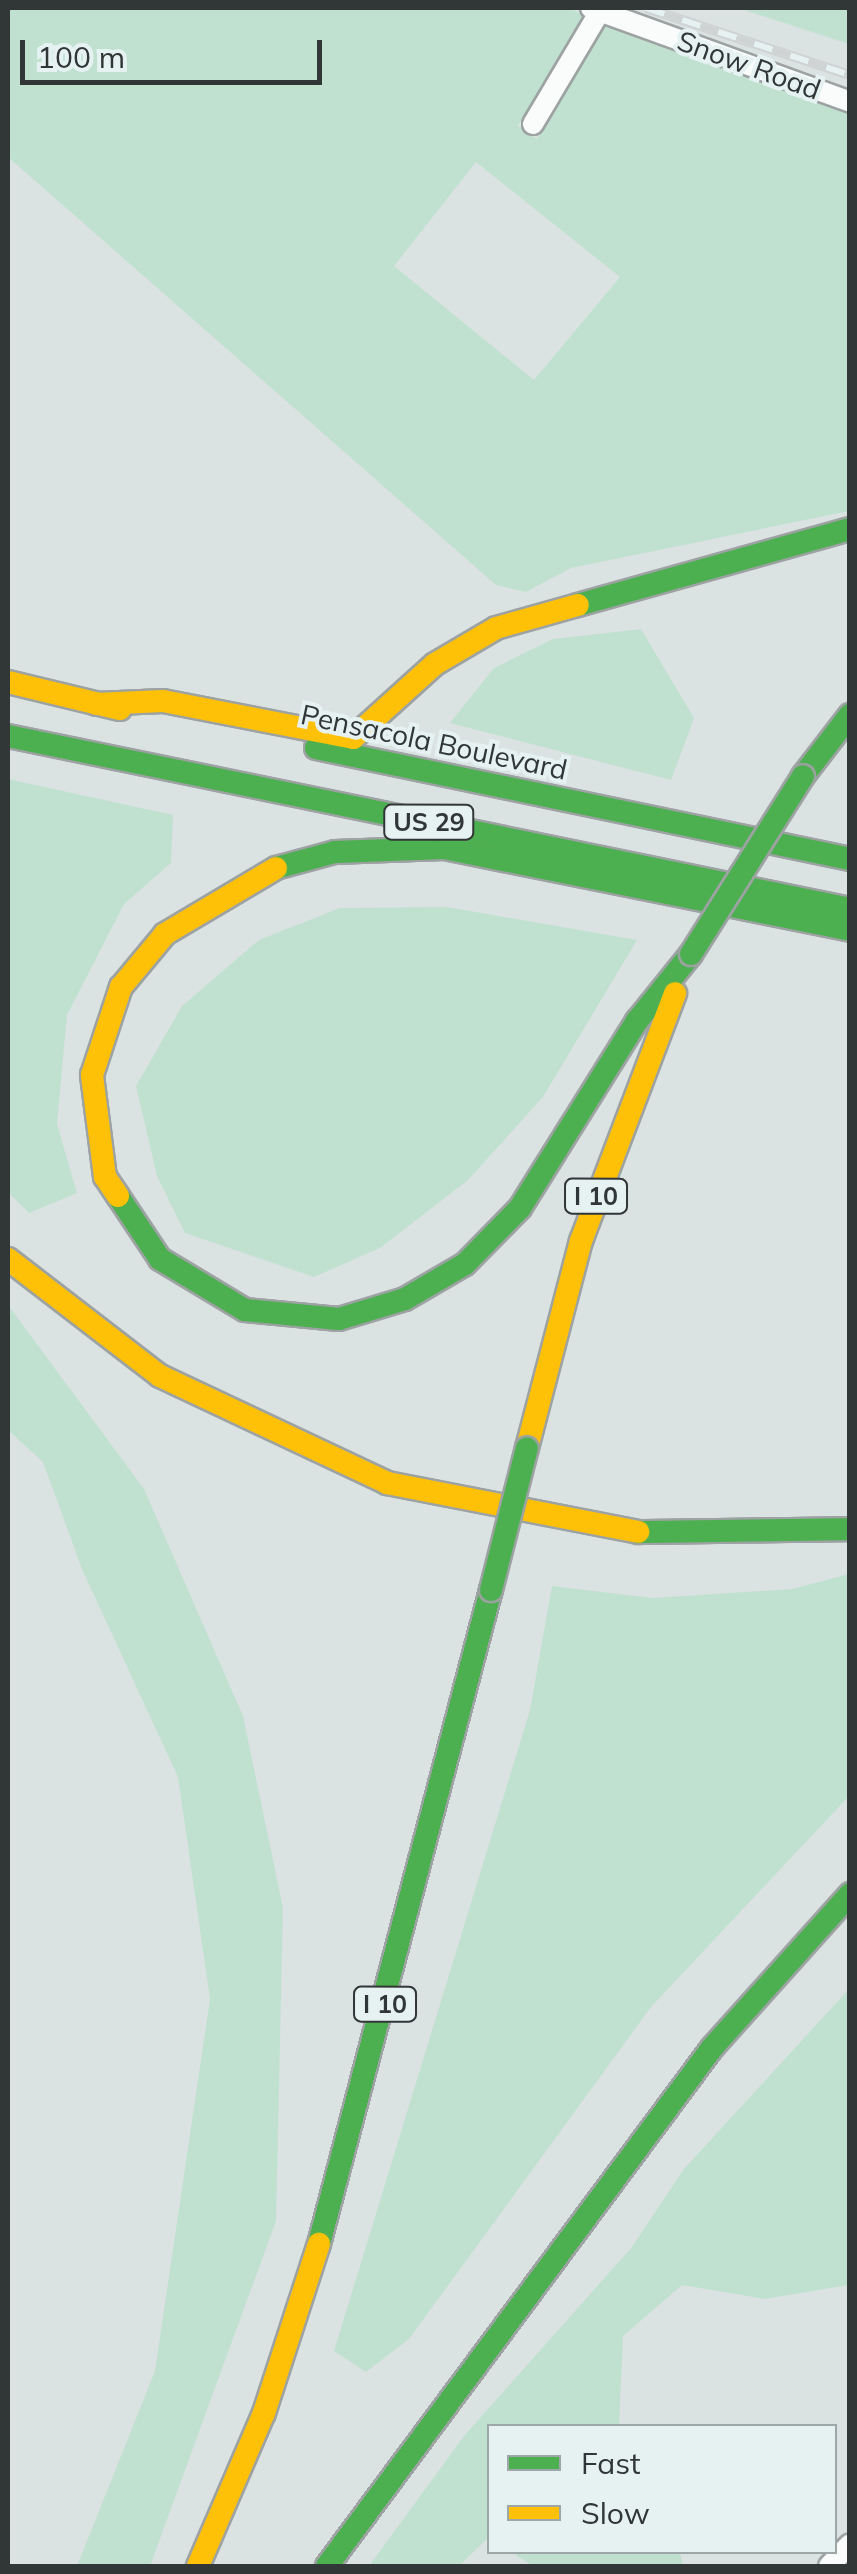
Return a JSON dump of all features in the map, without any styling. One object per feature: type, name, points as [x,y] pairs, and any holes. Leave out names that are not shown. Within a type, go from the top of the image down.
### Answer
[{"type":"main road","points":[[96,704],[164,701],[353,738],[434,664],[496,628],[850,529]]},
{"type":"main road","name":"Pensacola Boulevard","points":[[8,682],[96,704],[850,859]]},
{"type":"main road","name":"I 10","points":[[198,2566],[308,2288],[581,1241],[691,954],[803,776],[850,715]]},
{"type":"main road","points":[[803,776],[850,733]]},
{"type":"main road","name":"US 29","points":[[8,736],[850,909]]},
{"type":"main road","points":[[691,954],[637,1021],[520,1208],[464,1264],[389,1305],[308,1320],[216,1298],[160,1259],[105,1177],[92,1075],[121,987],[164,934],[264,871],[335,852],[444,848],[850,930]]},
{"type":"main road","points":[[8,1258],[96,1332],[200,1400],[402,1488],[612,1532],[850,1528]]},
{"type":"main road","points":[[327,2566],[565,2238],[788,1958],[850,1894]]},
{"type":"main road","points":[[788,1958],[850,1912]]},
{"type":"street","name":"Snow Road","points":[[596,9],[850,102]]},
{"type":"street","points":[[533,124],[596,9]]},
{"type":"street","points":[[829,2566],[850,2544]]},
{"type":"green space","points":[[8,8],[566,8],[585,14],[518,126],[537,139],[608,21],[849,101],[849,511],[571,568],[526,592],[496,585],[8,157]],"holes":[[[476,162],[620,277],[534,380],[394,266]]]},
{"type":"green space","points":[[738,8],[849,8],[849,44]]},
{"type":"green space","points":[[641,629],[694,718],[671,780],[450,723],[494,668],[553,639]]},
{"type":"green space","points":[[8,779],[173,815],[171,863],[124,904],[67,1015],[57,1124],[77,1193],[29,1213],[8,1192]]},
{"type":"green space","points":[[447,907],[637,940],[543,1097],[468,1180],[380,1248],[314,1277],[185,1233],[157,1176],[136,1086],[182,1006],[259,940],[340,908]]},
{"type":"green space","points":[[8,1305],[144,1489],[243,1716],[283,1908],[276,2221],[150,2566],[77,2566],[155,2371],[210,1999],[178,1777],[82,1569],[43,1462],[8,1430]]},
{"type":"green space","points":[[849,1574],[849,1796],[651,2007],[409,2339],[366,2372],[334,2351],[530,1710],[552,1586],[653,1598],[792,1589]]},
{"type":"green space","points":[[849,1989],[849,2285],[765,2299],[682,2285],[623,2336],[619,2424],[487,2424],[487,2539],[459,2566],[369,2566],[464,2436],[632,2247],[684,2169]]},
{"type":"green space","points":[[514,2554],[680,2554],[683,2566],[533,2566]]},
{"type":"railway","points":[[646,8],[850,75]]},
{"type":"traffic: fast","points":[[578,605],[850,529]]},
{"type":"traffic: fast","points":[[803,776],[850,715]]},
{"type":"traffic: fast","points":[[8,736],[850,909]]},
{"type":"traffic: fast","points":[[316,748],[850,859]]},
{"type":"traffic: fast","points":[[691,954],[803,776]]},
{"type":"traffic: fast","points":[[276,868],[335,852],[444,848],[850,930]]},
{"type":"traffic: fast","points":[[118,1196],[160,1259],[245,1310],[339,1319],[405,1299],[465,1264],[520,1208],[637,1021],[691,954]]},
{"type":"traffic: fast","points":[[491,1590],[527,1448]]},
{"type":"traffic: fast","points":[[638,1532],[850,1529]]},
{"type":"traffic: fast","points":[[319,2244],[491,1590]]},
{"type":"traffic: fast","points":[[327,2566],[712,2048],[850,1894]]},
{"type":"traffic: slow","points":[[96,704],[163,701],[353,738],[435,664],[496,628],[578,605]]},
{"type":"traffic: slow","points":[[8,682],[120,709]]},
{"type":"traffic: slow","points":[[118,1196],[105,1177],[92,1075],[121,987],[165,934],[276,868]]},
{"type":"traffic: slow","points":[[527,1448],[581,1241],[675,993]]},
{"type":"traffic: slow","points":[[8,1259],[160,1376],[387,1483],[638,1532]]},
{"type":"traffic: slow","points":[[198,2566],[264,2413],[319,2244]]}]
